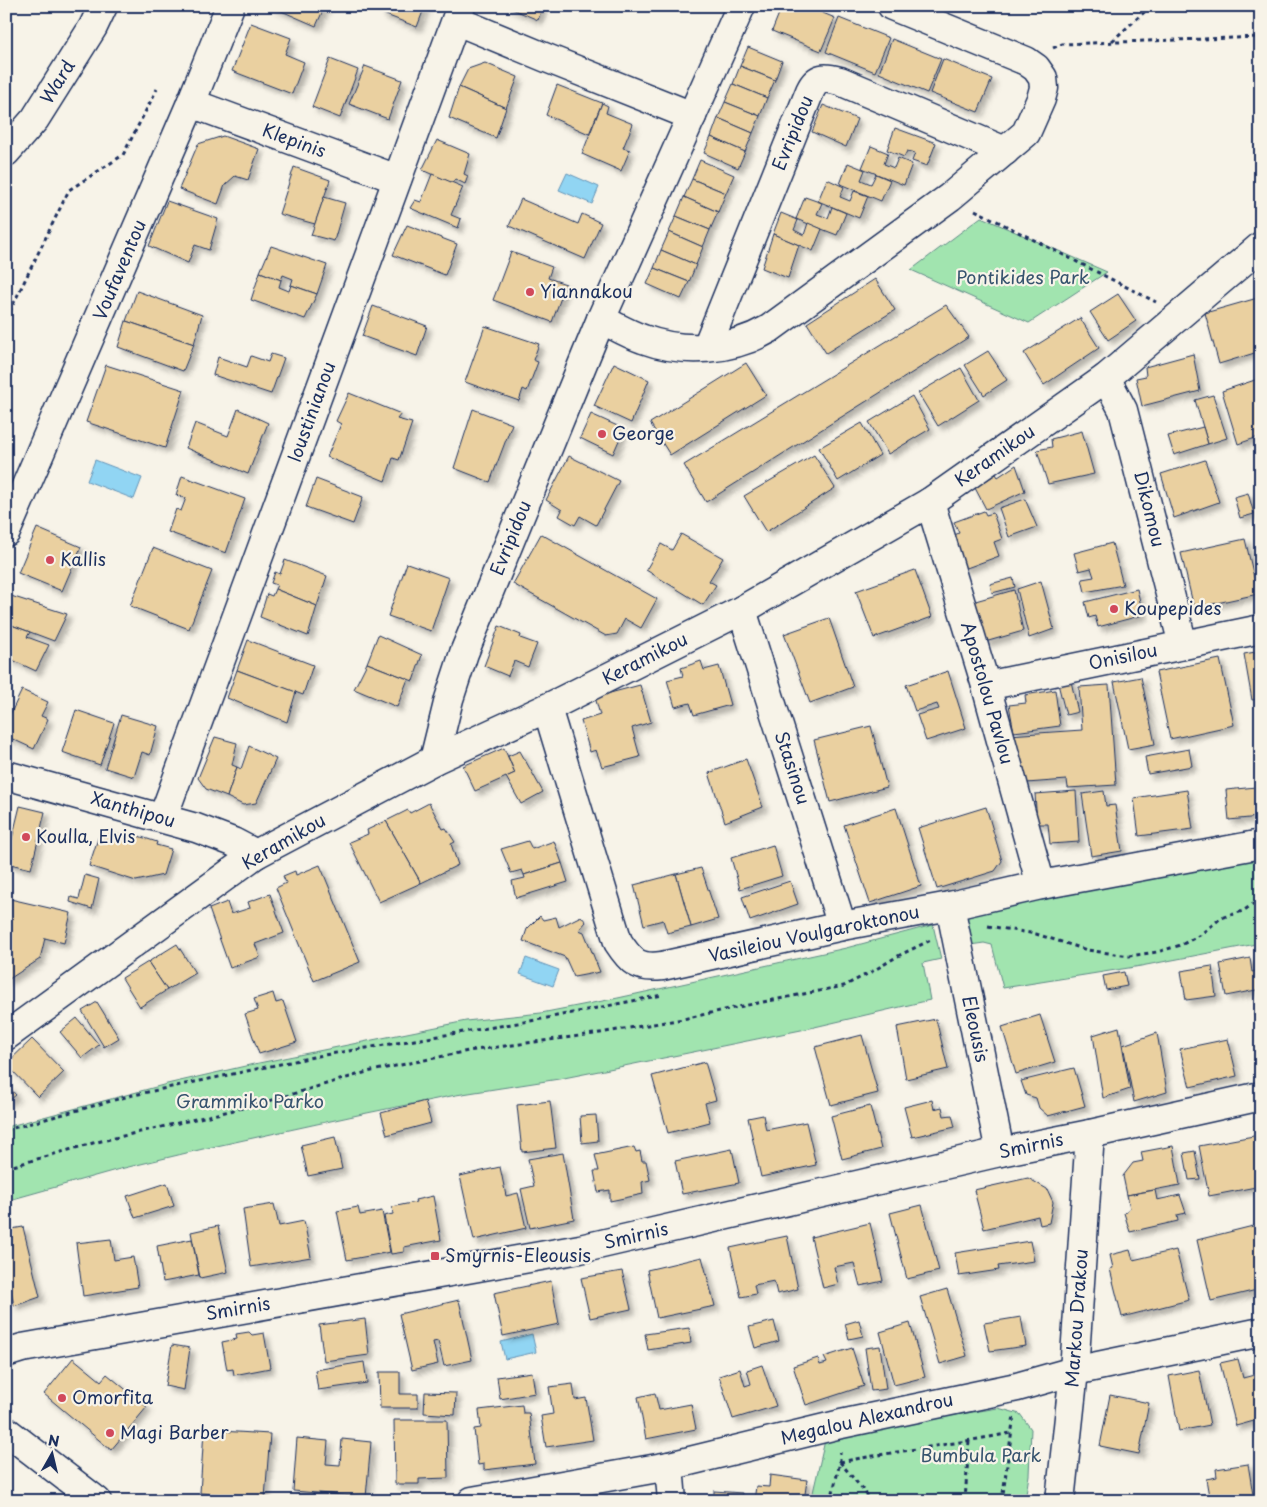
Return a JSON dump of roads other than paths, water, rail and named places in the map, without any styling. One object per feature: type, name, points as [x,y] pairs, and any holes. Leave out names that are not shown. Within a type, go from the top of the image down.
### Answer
[{"type":"street","name":"Ward","points":[[6,152],[35,119],[93,27],[103,6]]},
{"type":"street","name":"Voufaventou","points":[[6,532],[191,103],[230,6]]},
{"type":"street","name":"Evripidou","points":[[434,760],[449,699],[464,653],[601,319],[741,6]]},
{"type":"street","points":[[601,319],[642,339],[678,348],[695,349],[728,346],[755,337],[769,329],[950,197],[1026,133],[1044,88],[1044,78],[1036,68],[1026,61],[892,6]]},
{"type":"street","points":[[459,14],[549,59],[692,116]]},
{"type":"street","name":"Ioustinianou","points":[[163,817],[459,14]]},
{"type":"street","name":"Evripidou","points":[[707,347],[810,91],[821,78],[840,80],[1005,151]]},
{"type":"street","name":"Klepinis","points":[[191,103],[397,179]]},
{"type":"street","name":"Keramikou","points":[[6,1036],[256,854],[434,760],[547,708],[742,610],[930,502],[1106,378],[1261,246]]},
{"type":"street","name":"Dikomou","points":[[1106,378],[1123,410],[1183,645]]},
{"type":"street","name":"Apostolou Pavlou","points":[[930,502],[986,686],[1041,885]]},
{"type":"street","name":"Stasinou","points":[[742,610],[842,926]]},
{"type":"street","name":"Onisilou","points":[[986,686],[1261,629]]},
{"type":"street","name":"Vasileiou Voulgaroktonou","points":[[547,708],[618,942],[630,959],[640,965],[650,967],[662,966],[842,926],[952,919],[1041,885],[1261,844]]},
{"type":"street","name":"Xanthipou","points":[[6,775],[163,817],[218,836],[256,854]]},
{"type":"street","name":"Eleousis","points":[[952,919],[1000,1152]]},
{"type":"street","name":"Smirnis","points":[[6,1352],[580,1249],[1000,1152],[1261,1096]]},
{"type":"street","name":"Markou Drakou","points":[[1060,1501],[1074,1371],[1090,1134]]},
{"type":"street","name":"Megalou Alexandrou","points":[[472,1501],[669,1466],[840,1424],[1017,1387],[1074,1371],[1261,1332]]},
{"type":"street","points":[[9,1440],[97,1501]]},
{"type":"street","points":[[669,1466],[672,1501]]},
{"type":"water","points":[[567,173],[599,187],[592,204],[559,190]]},
{"type":"water","points":[[95,460],[142,478],[134,499],[87,481]]},
{"type":"water","points":[[526,958],[559,970],[553,986],[520,974]]},
{"type":"water","points":[[532,1334],[536,1352],[505,1359],[501,1342]]},
{"type":"place","name":"Yiannakou","points":[[530,292]]},
{"type":"place","name":"George","points":[[602,434]]},
{"type":"place","name":"Kallis","points":[[50,560]]},
{"type":"place","name":"Koupepides","points":[[1114,609]]},
{"type":"place","name":"Koulla, Elvis","points":[[26,837]]},
{"type":"place","name":"Smyrnis-Eleousis","points":[[435,1256]]},
{"type":"place","name":"Omorfita","points":[[62,1398]]},
{"type":"place","name":"Magi Barber","points":[[110,1433]]},
{"type":"park label","name":"Pontikides Park","points":[[1023,278]]},
{"type":"park label","name":"Grammiko Parko","points":[[250,1102]]},
{"type":"park label","name":"Bumbula Park","points":[[981,1456]]}]
